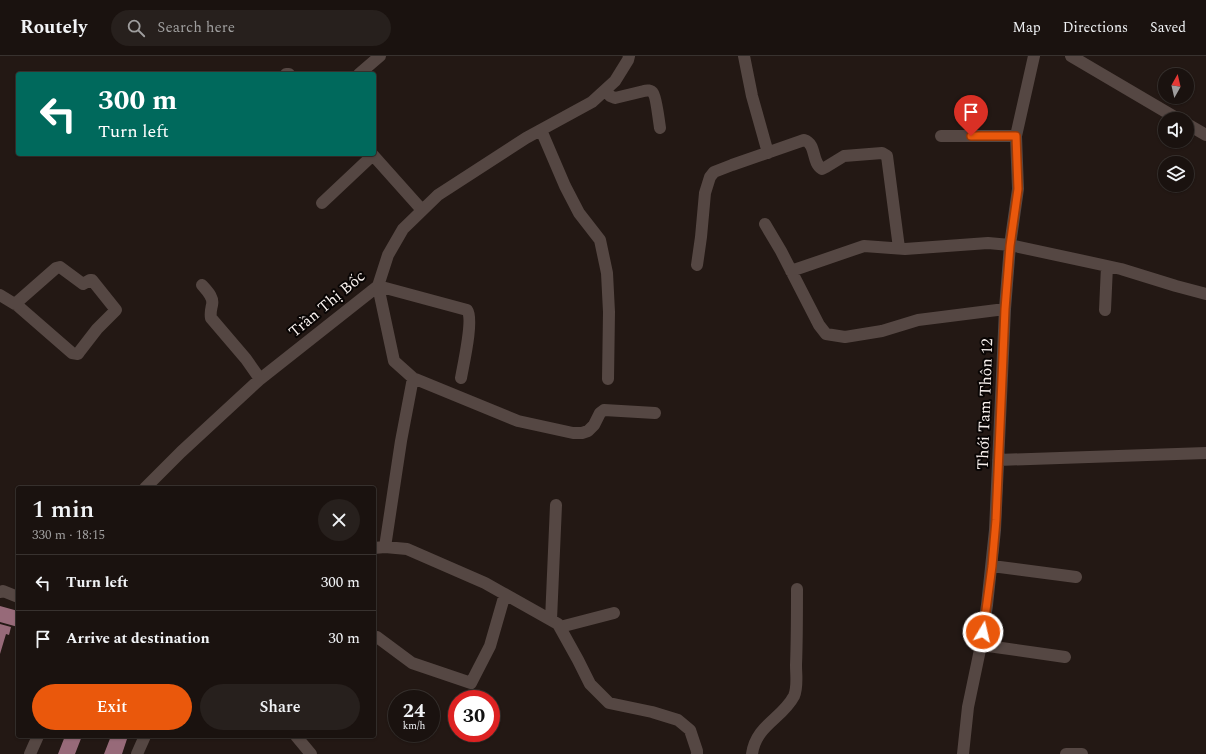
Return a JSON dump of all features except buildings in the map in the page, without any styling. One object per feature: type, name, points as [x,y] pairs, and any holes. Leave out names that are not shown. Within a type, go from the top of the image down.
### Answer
[{"type":"street","points":[[361,72],[380,56]]},
{"type":"street","name":"Trần Thị Bốc","points":[[147,486],[181,452],[260,379],[378,286],[388,255],[403,229],[438,195],[526,138],[592,102],[615,81],[630,56]]},
{"type":"street","points":[[744,56],[752,96],[768,153]]},
{"type":"street","name":"Thới Tam Thôn 12","points":[[963,754],[968,707],[981,645],[992,566],[996,520],[1005,309],[1010,246],[1018,189],[1016,136],[1034,56]]},
{"type":"street","points":[[1071,56],[1090,61],[1167,112]]},
{"type":"street","points":[[606,90],[610,96],[615,98],[649,90],[653,92],[660,128]]},
{"type":"street","points":[[1194,128],[1206,135]]},
{"type":"street","points":[[541,130],[565,186],[580,212],[600,240],[606,273],[609,312],[608,379]]},
{"type":"street","points":[[940,136],[1016,136]]},
{"type":"street","points":[[697,265],[701,237],[704,193],[710,177],[714,172],[804,140],[812,145],[817,163],[819,167],[822,168],[844,156],[882,153],[887,156],[899,248]]},
{"type":"street","points":[[322,203],[371,156]]},
{"type":"street","points":[[373,156],[422,210]]},
{"type":"street","points":[[765,224],[819,325],[826,334],[846,337],[882,331],[918,320],[1005,309]]},
{"type":"street","points":[[791,271],[864,246],[905,249],[988,243],[1010,246],[1121,269],[1206,294]]},
{"type":"street","points":[[1105,310],[1107,266]]},
{"type":"street","points":[[0,295],[15,304],[75,354],[78,354],[97,329],[116,310],[92,280],[83,284],[60,267],[56,268],[15,304]]},
{"type":"street","points":[[202,285],[213,300],[210,318],[246,359],[260,379]]},
{"type":"street","points":[[461,378],[469,327],[469,313],[467,310],[378,286],[394,361],[413,378],[518,421],[573,433],[588,431],[594,425],[600,413],[604,410],[655,413]]},
{"type":"street","points":[[413,378],[380,547],[407,549],[485,583],[555,623],[578,660],[590,684],[609,703],[652,712],[678,720],[690,730],[697,754]]},
{"type":"street","points":[[998,460],[1206,453]]},
{"type":"street","points":[[555,623],[556,505]]},
{"type":"street","points":[[992,566],[1076,577]]},
{"type":"street","points":[[752,754],[756,740],[764,727],[789,703],[795,693],[798,630],[797,589]]},
{"type":"street","points":[[0,592],[3,591],[16,596]]},
{"type":"street","points":[[376,637],[412,663],[471,683],[490,646],[505,594]]},
{"type":"street","points":[[555,623],[614,613]]},
{"type":"street","points":[[981,645],[1065,657]]},
{"type":"street","points":[[30,754],[37,738]]},
{"type":"street","points":[[137,754],[144,738]]},
{"type":"street","points":[[298,738],[311,754]]},
{"type":"street","points":[[1066,754],[1082,754]]},
{"type":"route","points":[[971,136],[1016,136],[1018,189],[1010,246],[1005,309],[996,520],[992,566],[983,632]]}]
